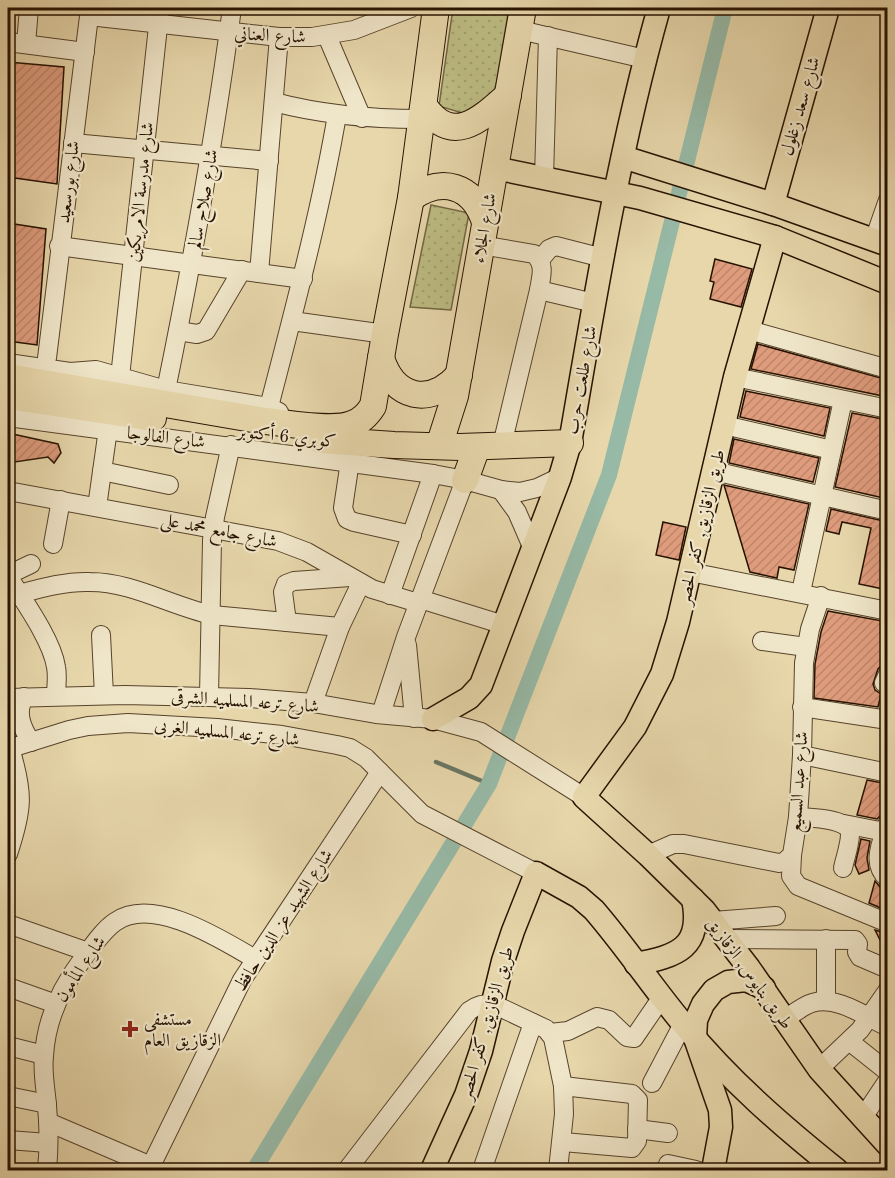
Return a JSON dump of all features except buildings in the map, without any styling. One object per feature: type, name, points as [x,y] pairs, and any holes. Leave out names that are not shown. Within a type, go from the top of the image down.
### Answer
[{"type":"highway","points":[[222,428],[295,424],[342,427],[361,420],[373,406],[411,198],[436,8]]},
{"type":"highway","name":"شارع الجلاء","points":[[439,447],[455,396],[522,19]]},
{"type":"highway","points":[[423,112],[445,125],[459,127],[473,124],[508,94]]},
{"type":"highway","points":[[411,198],[422,190],[435,186],[448,186],[461,190],[472,198],[480,209],[483,234]]},
{"type":"highway","points":[[383,346],[385,372],[394,384],[407,392],[421,395],[436,393],[449,386],[459,375]]},
{"type":"highway","name":"كوبري 6 أكتوبر","points":[[8,377],[222,428]]},
{"type":"highway","name":"كوبري 6 أكتوبر","points":[[8,396],[316,440],[439,447],[570,443]]},
{"type":"highway","points":[[465,480],[477,447]]},
{"type":"main road","name":"شارع طلعت حرب","points":[[423,719],[461,703],[475,692],[484,676],[560,477],[570,443],[594,303],[623,157],[659,8]]},
{"type":"main road","name":"شارع سعد زغلول","points":[[773,204],[828,8]]},
{"type":"main road","points":[[623,157],[773,204],[881,243]]},
{"type":"main road","points":[[495,168],[640,198],[775,237],[888,284]]},
{"type":"main road","name":"طريق الزقازيق, كفر الحصر","points":[[578,793],[635,727],[650,701],[672,646],[735,377],[775,237]]},
{"type":"main road","name":"طريق بنايوس, الزقازيق","points":[[578,793],[648,855],[713,921],[764,988],[819,1070],[888,1145]]},
{"type":"main road","points":[[530,870],[579,897],[594,910],[689,1031],[787,1130],[837,1170]]},
{"type":"main road","name":"طريق الزقازيق, كفر الحصر","points":[[432,1170],[466,1095],[481,1051],[530,870]]},
{"type":"main road","points":[[636,963],[669,956],[681,950],[691,939],[695,923],[693,899]]},
{"type":"main road","points":[[689,1031],[702,1004],[714,990],[728,982],[746,980],[764,988]]},
{"type":"main road","points":[[689,1031],[720,1110],[720,1136],[713,1170]]},
{"type":"street","points":[[29,8],[17,43],[85,52]]},
{"type":"street","name":"شارع صلاح سالم","points":[[166,390],[192,264],[211,155],[232,8]]},
{"type":"street","name":"شارع العناني","points":[[89,12],[159,16],[229,33],[279,37],[327,36],[363,16],[411,8]]},
{"type":"street","name":"شارع بورسعيد","points":[[47,358],[89,12]]},
{"type":"street","name":"شارع مدرسة الامريكين","points":[[120,377],[159,16]]},
{"type":"street","points":[[522,19],[548,36],[645,59]]},
{"type":"street","points":[[327,36],[362,118]]},
{"type":"street","points":[[544,178],[548,36]]},
{"type":"street","points":[[178,331],[197,334],[206,331],[251,272],[269,161],[279,37]]},
{"type":"street","points":[[274,102],[302,110],[362,118],[423,112]]},
{"type":"street","points":[[269,407],[303,279],[328,172],[338,115]]},
{"type":"street","points":[[73,143],[269,161]]},
{"type":"street","points":[[881,243],[888,200]]},
{"type":"street","points":[[483,234],[530,254],[540,260],[542,267],[539,290],[502,445]]},
{"type":"street","points":[[59,246],[303,279]]},
{"type":"street","points":[[540,260],[549,249],[555,246],[603,258]]},
{"type":"street","points":[[539,290],[594,303]]},
{"type":"street","points":[[292,321],[383,346]]},
{"type":"street","points":[[749,330],[888,369]]},
{"type":"street","points":[[8,352],[79,362],[96,370],[166,390],[269,407],[280,412],[295,424]]},
{"type":"street","points":[[8,363],[70,372],[96,370]]},
{"type":"street","points":[[735,377],[888,410]]},
{"type":"street","points":[[801,592],[843,400]]},
{"type":"street","name":"شارع الفالوجا","points":[[8,417],[108,429],[222,428],[350,461],[465,480],[501,490],[529,492],[560,477]]},
{"type":"street","points":[[724,425],[832,450]]},
{"type":"street","points":[[209,696],[213,528],[222,428]]},
{"type":"street","points":[[97,507],[108,429]]},
{"type":"street","points":[[350,461],[343,508],[347,519],[412,535]]},
{"type":"street","points":[[102,471],[169,485]]},
{"type":"street","points":[[714,471],[888,511]]},
{"type":"street","points":[[390,595],[433,474]]},
{"type":"street","points":[[381,714],[406,637],[465,480]]},
{"type":"street","points":[[501,490],[517,512],[533,549]]},
{"type":"street","name":"شارع جامع محمد على","points":[[8,491],[288,544],[307,552],[355,580],[390,595],[504,625]]},
{"type":"street","points":[[53,544],[61,500]]},
{"type":"street","points":[[31,564],[8,575],[13,595],[39,627],[52,654],[56,668],[56,696]]},
{"type":"street","points":[[690,572],[887,609]]},
{"type":"street","points":[[287,622],[283,592],[286,584],[294,581],[355,580],[312,704]]},
{"type":"street","points":[[13,595],[75,582],[110,583],[212,615],[340,627]]},
{"type":"street","name":"شارع عبد السميع","points":[[648,855],[673,844],[684,844],[779,863],[792,855],[798,817],[806,647],[821,596]]},
{"type":"street","points":[[101,635],[104,695]]},
{"type":"street","points":[[406,637],[423,719]]},
{"type":"street","points":[[762,641],[806,647]]},
{"type":"street","name":"شارع ترعه المسلميه الشرقى","points":[[16,697],[209,696],[312,704],[423,719],[481,732],[578,793]]},
{"type":"street","points":[[16,697],[20,720],[31,742]]},
{"type":"street","points":[[802,707],[888,720]]},
{"type":"street","name":"شارع ترعه المسلميه الغربى","points":[[9,749],[69,730],[108,724],[148,723],[282,735],[344,747],[366,758],[422,814],[530,870]]},
{"type":"street","points":[[8,854],[18,823],[21,801],[19,778],[9,749]]},
{"type":"street","points":[[802,755],[888,773]]},
{"type":"street","name":"شارع الشهيد عز الدين حافظ","points":[[150,1168],[230,1003],[255,959],[380,772]]},
{"type":"street","points":[[798,817],[886,827],[878,863],[880,872],[888,879]]},
{"type":"street","points":[[843,868],[850,834],[844,824]]},
{"type":"street","points":[[792,855],[792,876],[798,885],[888,923]]},
{"type":"street","name":"شارع المأمون","points":[[47,1170],[44,1055],[50,1020],[65,985],[88,952],[115,922],[130,915],[142,914],[185,921],[255,959]]},
{"type":"street","points":[[713,921],[776,916]]},
{"type":"street","points":[[8,924],[88,952]]},
{"type":"street","points":[[728,939],[855,940],[860,957],[888,969]]},
{"type":"street","points":[[826,939],[826,1001]]},
{"type":"street","points":[[8,987],[56,1004]]},
{"type":"street","points":[[819,1070],[870,1018],[888,990]]},
{"type":"street","points":[[550,1033],[568,1031],[590,1018],[597,1017],[609,1020],[627,1037],[634,1038],[662,997]]},
{"type":"street","points":[[784,1020],[810,1003],[826,1001],[842,1005],[888,1027]]},
{"type":"street","points":[[347,1170],[469,1011],[476,1006],[493,1004],[546,1029],[555,1043],[563,1086],[563,1142],[558,1170]]},
{"type":"street","points":[[482,1170],[533,1023]]},
{"type":"street","points":[[652,1083],[689,1031]]},
{"type":"street","points":[[849,1041],[888,1072]]},
{"type":"street","points":[[8,1046],[44,1055]]},
{"type":"street","points":[[862,1119],[888,1080]]},
{"type":"street","points":[[563,1086],[634,1095],[638,1100],[635,1145],[628,1149],[563,1142]]},
{"type":"street","points":[[8,1096],[47,1113],[150,1168]]},
{"type":"street","points":[[637,1129],[668,1133]]},
{"type":"street","points":[[8,1140],[48,1143]]},
{"type":"street","points":[[668,1164],[696,1170]]},
{"type":"shaded area","points":[[453,8],[509,8],[494,96],[472,116],[439,106]]},
{"type":"shaded area","points":[[431,205],[469,213],[451,310],[410,307]]},
{"type":"waterway","points":[[254,1170],[489,784],[609,475],[725,8]]},
{"type":"waterway","points":[[436,762],[489,784]]},
{"type":"place","name":"مستشفى الزقازيق العام","points":[[130,1029]]}]
